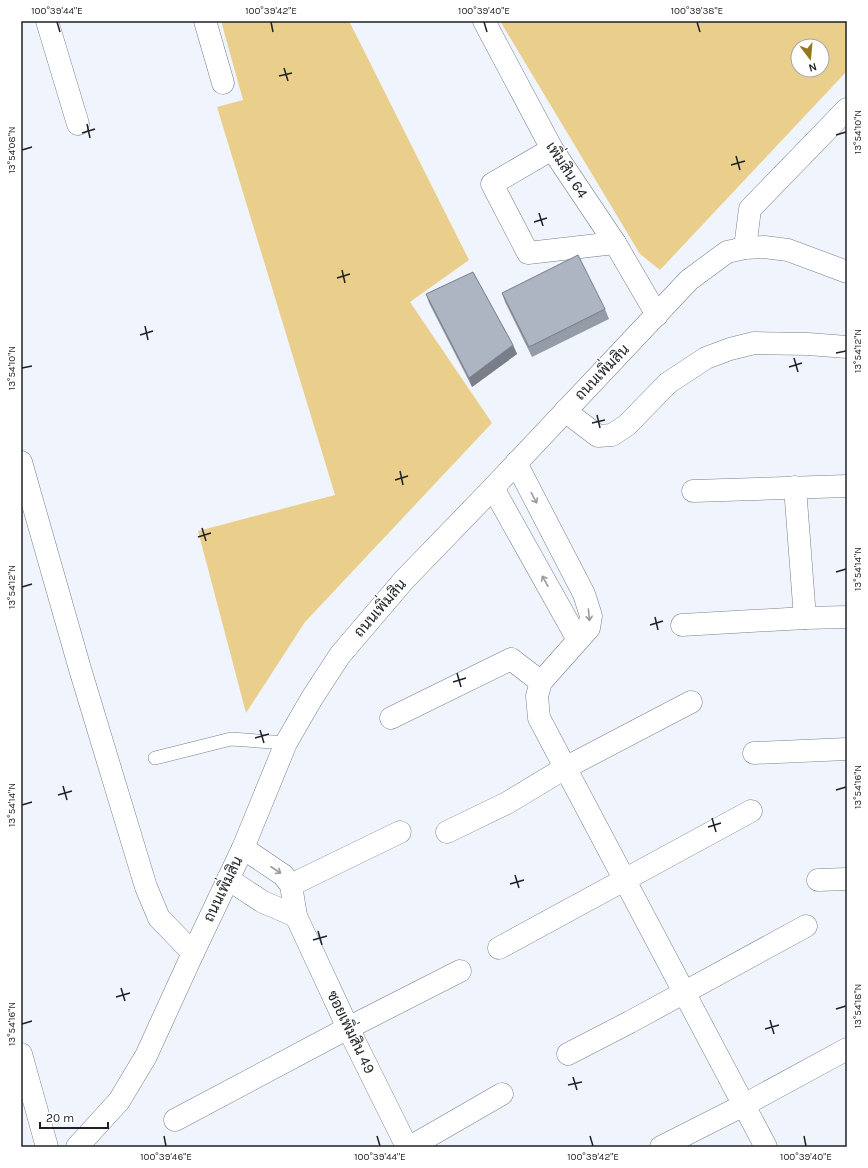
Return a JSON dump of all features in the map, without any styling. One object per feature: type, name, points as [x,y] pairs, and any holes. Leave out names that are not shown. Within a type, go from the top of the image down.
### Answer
[{"type":"street","points":[[47,21],[78,124]]},
{"type":"street","points":[[205,21],[223,83]]},
{"type":"street","name":"เพิ่มสิน 64","points":[[484,21],[552,149],[615,243],[657,315]]},
{"type":"street","points":[[745,248],[750,209],[847,109]]},
{"type":"street","points":[[552,149],[492,184],[528,253],[615,243]]},
{"type":"street","name":"ถนนเพิ่มสิน","points":[[77,1147],[120,1101],[146,1056],[192,953],[243,848],[286,743],[312,698],[340,655],[404,580],[689,280],[727,252],[745,248],[764,247],[788,250],[847,272]]},
{"type":"street","points":[[565,411],[598,436],[612,435],[627,425],[668,383],[706,358],[754,343],[808,344],[847,347]]},
{"type":"street","points":[[21,462],[80,670],[146,887],[159,918],[192,953]]},
{"type":"street","points":[[516,463],[584,594],[591,616],[589,628],[541,682],[537,696],[539,718],[766,1147]]},
{"type":"street","points":[[693,491],[847,486]]},
{"type":"street","points":[[795,487],[805,618]]},
{"type":"street","points":[[493,488],[578,640]]},
{"type":"street","points":[[682,625],[847,617]]},
{"type":"street","points":[[391,718],[511,659],[541,682]]},
{"type":"street","points":[[447,832],[507,802],[565,768],[691,702]]},
{"type":"street","points":[[754,753],[847,749]]},
{"type":"street","points":[[499,948],[751,811]]},
{"type":"street","points":[[243,848],[283,875],[291,885],[400,832]]},
{"type":"street","points":[[228,879],[263,902],[296,916]]},
{"type":"street","points":[[818,880],[847,879]]},
{"type":"street","name":"ซอยเพิ่มสิน 49","points":[[291,885],[296,916],[348,1028],[408,1147]]},
{"type":"street","points":[[568,1054],[806,926]]},
{"type":"street","points":[[175,1120],[348,1028],[460,971]]},
{"type":"street","points":[[661,1147],[744,1105],[847,1048]]},
{"type":"street","points":[[21,1054],[48,1147]]},
{"type":"street","points":[[408,1147],[502,1094]]},
{"type":"lane","points":[[155,758],[231,740],[286,743]]},
{"type":"shaded area","points":[[221,21],[349,21],[469,260],[410,302],[492,423],[305,622],[246,713],[198,531],[335,495],[217,107],[243,100]]},
{"type":"shaded area","points":[[500,21],[847,21],[847,71],[660,270],[640,254]]},
{"type":"building","points":[[578,255],[605,309],[529,347],[502,293]]},
{"type":"building","points":[[473,272],[513,345],[469,378],[426,294]]}]
